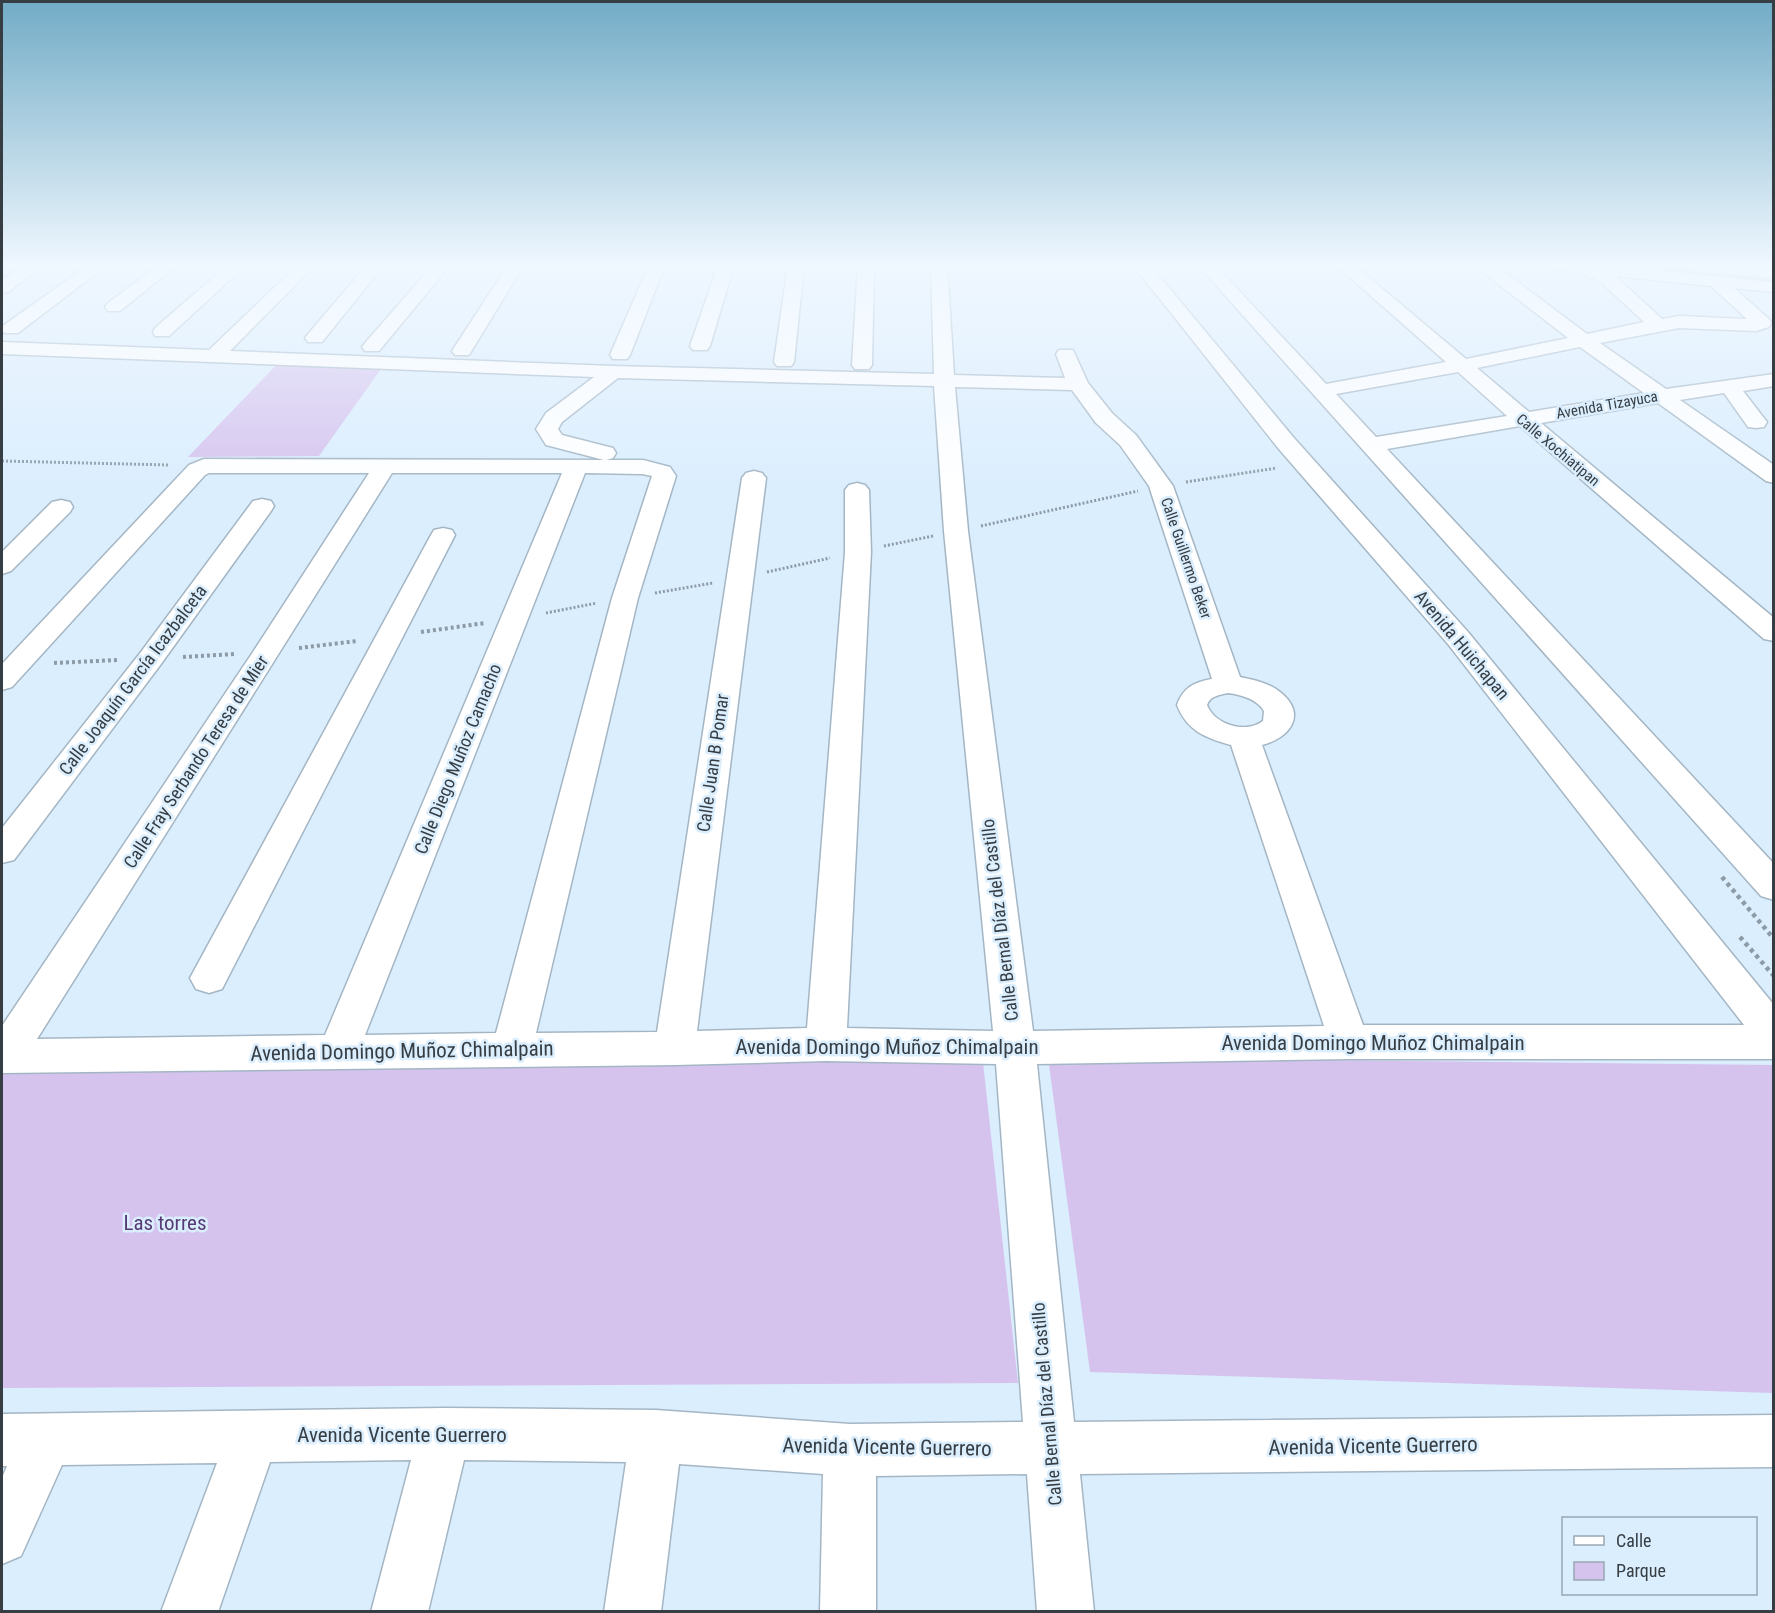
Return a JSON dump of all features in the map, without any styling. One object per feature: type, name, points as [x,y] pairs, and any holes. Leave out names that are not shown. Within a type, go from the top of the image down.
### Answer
[{"type":"street","points":[[213,357],[230,340]]},
{"type":"street","points":[[372,347],[378,340]]},
{"type":"street","points":[[462,351],[469,340]]},
{"type":"street","points":[[626,340],[616,363],[555,418],[547,429],[554,440],[630,458],[654,471]]},
{"type":"street","points":[[700,346],[702,340]]},
{"type":"street","points":[[784,362],[787,340]]},
{"type":"street","points":[[862,365],[863,340]]},
{"type":"street","name":"Calle Bernal Díaz del Castillo","points":[[942,340],[956,531],[1015,1048],[1066,1611]]},
{"type":"street","name":"Avenida Huichapan","points":[[1203,340],[1304,464],[1458,638],[1773,1034]]},
{"type":"street","points":[[1274,340],[1773,887]]},
{"type":"street","name":"Calle Xochiatipan","points":[[1430,340],[1773,633]]},
{"type":"street","points":[[1320,391],[1460,366],[1582,340]]},
{"type":"street","points":[[1583,340],[1773,476]]},
{"type":"street","points":[[2,348],[213,357],[616,363],[944,380],[1078,384]]},
{"type":"street","name":"Calle Guillermo Beker","points":[[1066,354],[1078,384],[1104,418],[1128,440],[1161,486],[1228,684]]},
{"type":"street","name":"Avenida Tizayuca","points":[[1370,445],[1662,396],[1773,380]]},
{"type":"street","points":[[1730,387],[1756,422]]},
{"type":"street","name":"Calle Fray Serbando Teresa de Mier","points":[[3,1056],[267,652],[385,466]]},
{"type":"street","points":[[9,673],[199,469],[576,466],[654,471]]},
{"type":"street","name":"Calle Diego Muñoz Camacho","points":[[338,1052],[576,466]]},
{"type":"street","points":[[512,1050],[625,598],[654,471]]},
{"type":"street","name":"Calle Juan B Pomar","points":[[675,1048],[738,578],[754,478]]},
{"type":"street","points":[[826,1044],[858,552],[857,490]]},
{"type":"street","name":"Calle Joaquín García Icazbalceta","points":[[2,851],[152,658],[262,506]]},
{"type":"street","points":[[2,566],[61,507]]},
{"type":"street","points":[[209,978],[443,535]]},
{"type":"street","points":[[1228,684],[1245,686],[1261,692],[1273,701],[1280,711],[1280,721],[1273,730],[1261,736],[1244,738],[1210,729],[1198,720],[1192,709],[1193,699],[1200,691],[1228,684]]},
{"type":"street","points":[[1244,738],[1349,1042]]},
{"type":"street","name":"Avenida Domingo Muñoz Chimalpain","points":[[3,1056],[826,1044],[1015,1048],[1349,1042],[1773,1042]]},
{"type":"street","points":[[399,1611],[444,1434]]},
{"type":"street","name":"Avenida Vicente Guerrero","points":[[24,1440],[444,1434],[656,1436],[850,1450],[1773,1442]]},
{"type":"street","points":[[189,1611],[253,1436]]},
{"type":"street","points":[[632,1611],[656,1436]]},
{"type":"street","points":[[2,1537],[24,1440]]},
{"type":"street","points":[[848,1611],[850,1450]]},
{"type":"path","points":[[2,461],[199,469]]},
{"type":"path","points":[[9,673],[152,658],[267,652],[515,618],[738,578],[1161,486],[1304,464]]},
{"type":"green space","points":[[282,359],[386,362],[319,456],[188,457]]},
{"type":"green space","points":[[1048,1057],[1773,1065],[1773,1393],[1090,1372]]},
{"type":"green space","name":"Las torres","points":[[2,1060],[983,1062],[1018,1383],[2,1388]]}]
